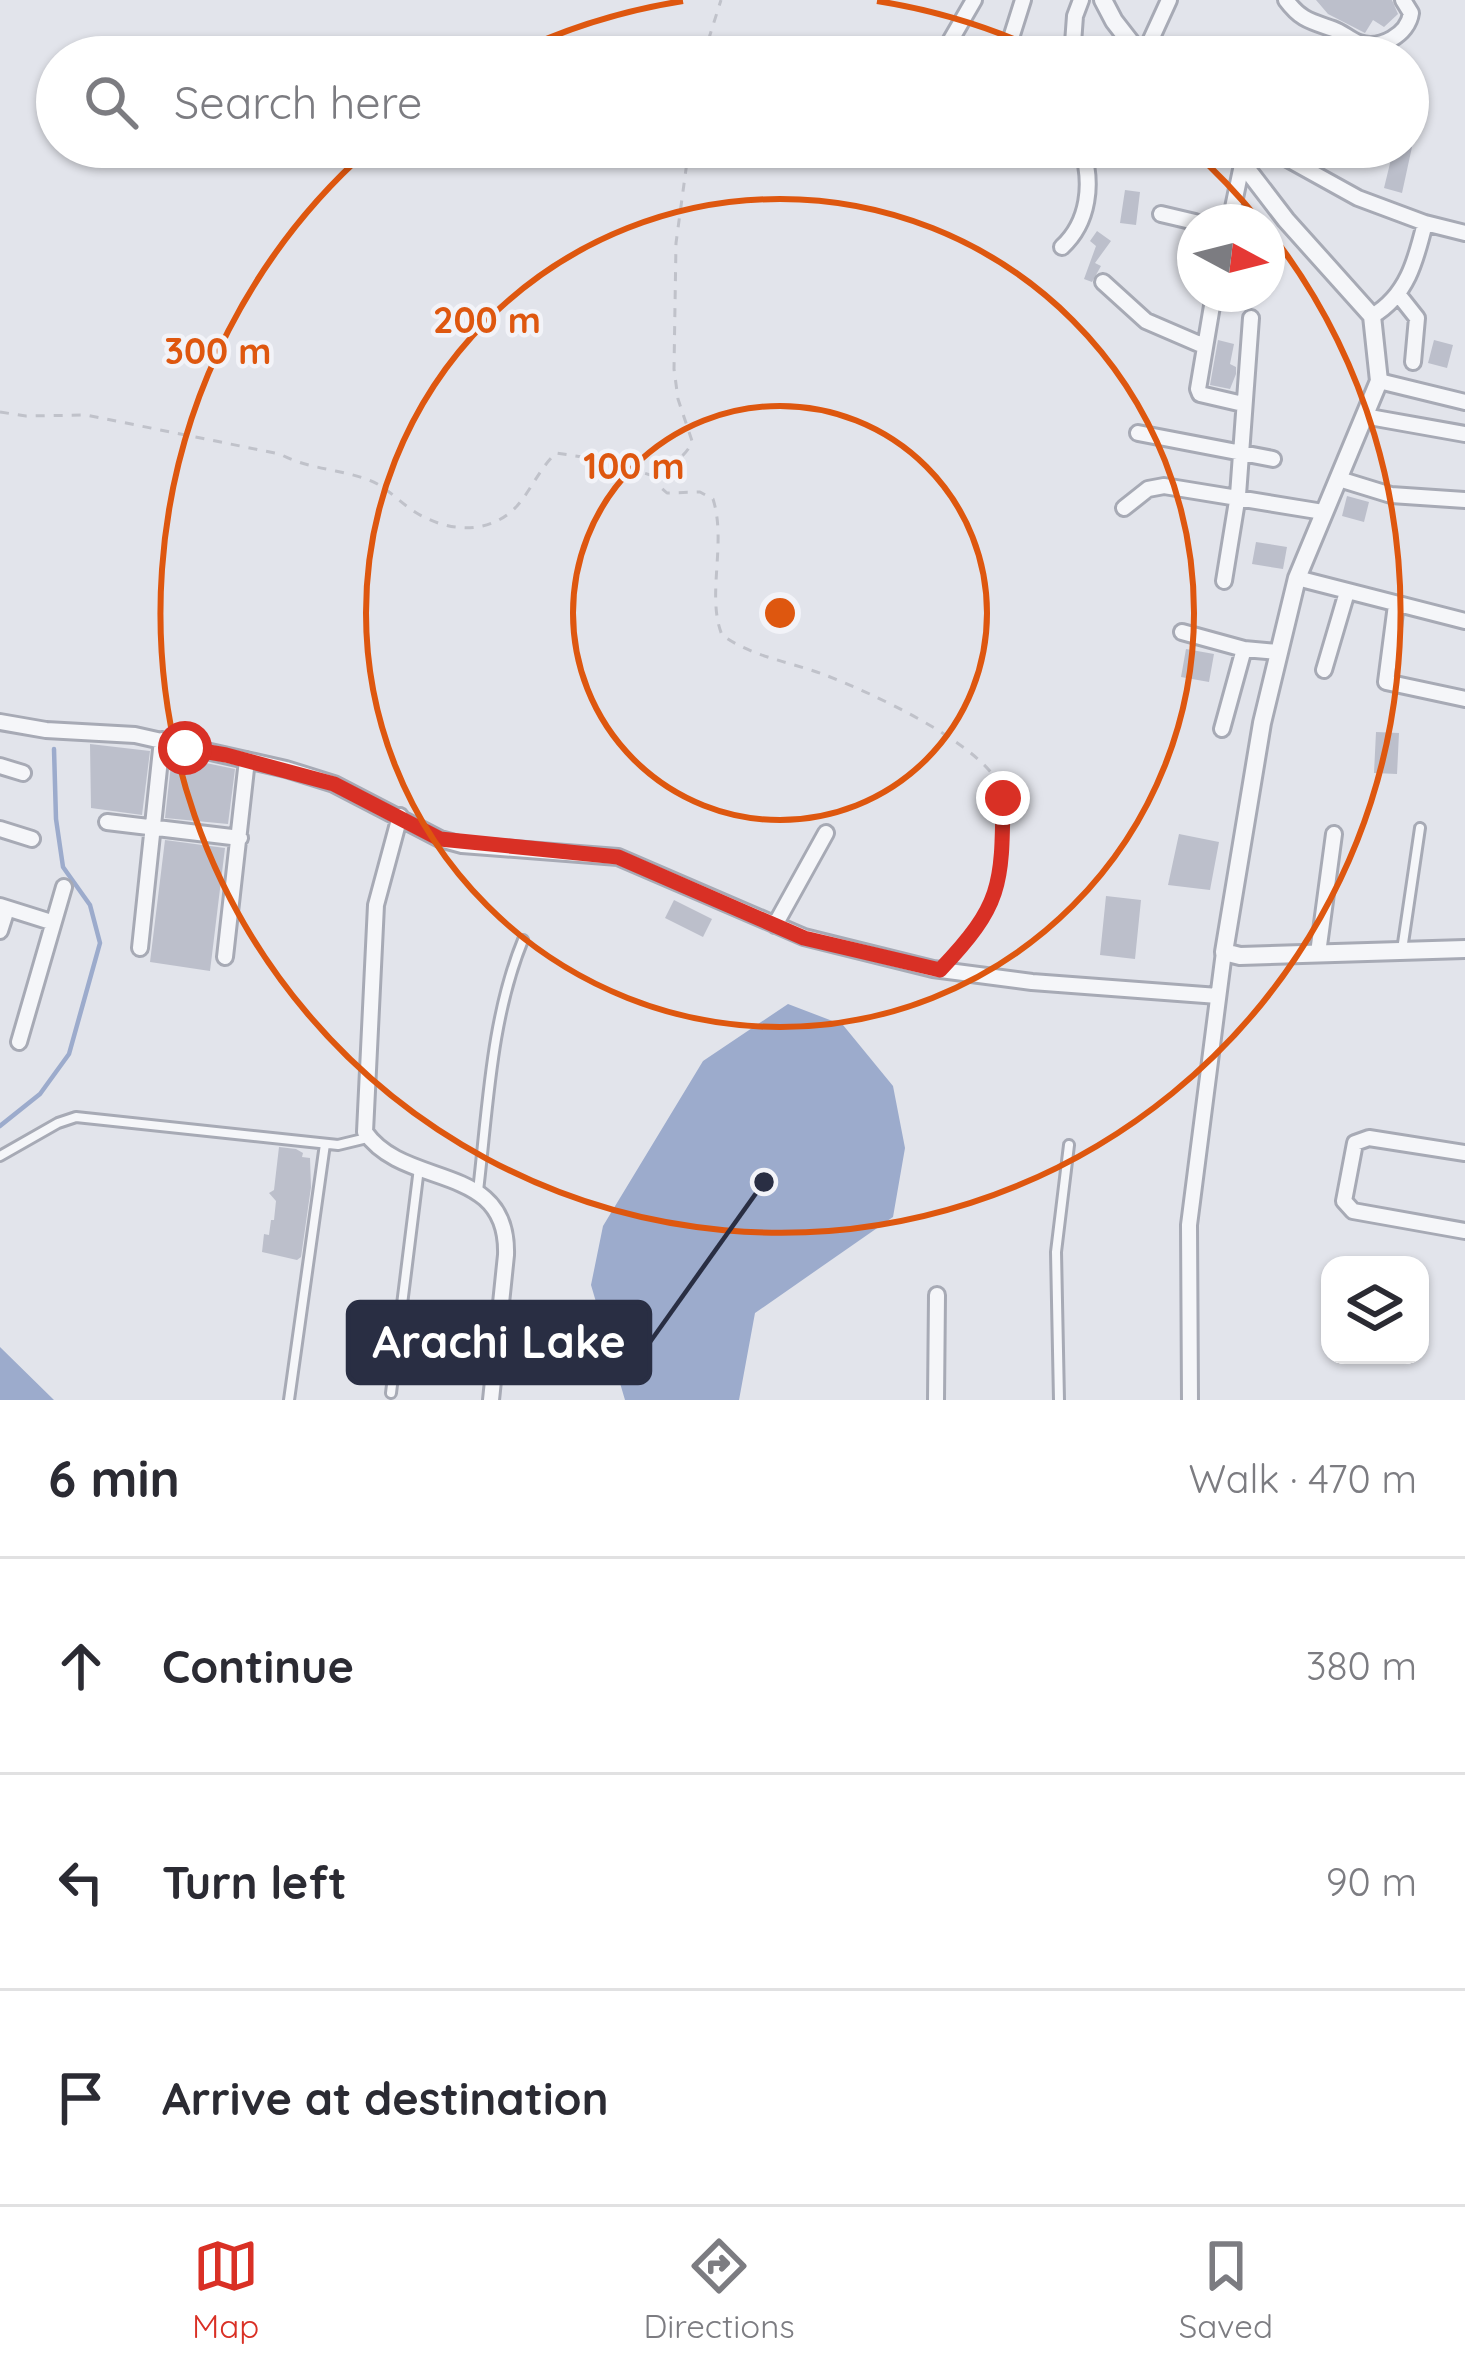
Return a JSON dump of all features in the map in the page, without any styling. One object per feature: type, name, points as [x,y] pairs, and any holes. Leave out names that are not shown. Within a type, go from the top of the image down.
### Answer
[{"type":"street","points":[[953,36],[974,0]]},
{"type":"street","points":[[1012,36],[1023,0]]},
{"type":"street","points":[[1072,36],[1081,0]]},
{"type":"street","points":[[1103,0],[1126,36]]},
{"type":"street","points":[[1153,36],[1169,0]]},
{"type":"street","points":[[1286,0],[1299,18],[1347,36]]},
{"type":"street","points":[[1394,36],[1406,28],[1412,13],[1403,0]]},
{"type":"street","points":[[1062,247],[1084,215],[1085,168]]},
{"type":"street","points":[[1232,204],[1235,168]]},
{"type":"street","points":[[1190,1400],[1189,1225],[1224,952],[1277,652],[1297,578],[1379,381],[1372,316],[1286,220],[1247,168]]},
{"type":"street","points":[[1302,168],[1333,186],[1425,223],[1465,233]]},
{"type":"street","points":[[1161,214],[1177,218]]},
{"type":"street","points":[[1372,316],[1388,307],[1408,278],[1425,223]]},
{"type":"street","points":[[1103,282],[1146,321],[1204,346]]},
{"type":"street","points":[[1398,294],[1417,318],[1413,362]]},
{"type":"street","points":[[1211,312],[1197,385],[1200,394],[1243,404]]},
{"type":"street","points":[[1224,580],[1238,495],[1251,318]]},
{"type":"street","points":[[1379,381],[1465,401]]},
{"type":"street","points":[[1364,416],[1465,434]]},
{"type":"street","points":[[1138,433],[1274,459]]},
{"type":"street","points":[[1339,479],[1391,495],[1465,500]]},
{"type":"street","points":[[1124,508],[1155,486],[1238,495],[1323,512]]},
{"type":"street","points":[[1297,578],[1465,621]]},
{"type":"street","points":[[1324,670],[1347,592]]},
{"type":"street","points":[[1396,604],[1386,682],[1465,699]]},
{"type":"street","points":[[1182,632],[1244,649],[1277,652]]},
{"type":"street","points":[[1222,729],[1244,649]]},
{"type":"street","points":[[0,722],[162,740],[247,760],[334,784],[440,839],[462,844],[618,857],[843,949],[940,970],[1032,982],[1218,995]]},
{"type":"street","points":[[140,948],[162,740]]},
{"type":"street","points":[[225,958],[247,760]]},
{"type":"street","points":[[0,766],[23,773]]},
{"type":"street","points":[[400,816],[376,905],[365,1132],[373,1143],[492,1203],[506,1233],[491,1400]]},
{"type":"street","points":[[106,822],[240,838]]},
{"type":"street","points":[[0,829],[32,838]]},
{"type":"street","points":[[775,925],[826,833]]},
{"type":"street","points":[[1318,953],[1334,835]]},
{"type":"street","points":[[19,1042],[64,886]]},
{"type":"street","points":[[0,932],[4,908],[52,922]]},
{"type":"street","points":[[1224,952],[1240,956],[1465,949]]},
{"type":"street","points":[[1465,1153],[1369,1138],[1354,1143],[1345,1201],[1353,1211],[1465,1231]]},
{"type":"street","points":[[936,1400],[937,1295]]},
{"type":"lane","points":[[1402,950],[1420,828]]},
{"type":"lane","points":[[477,1193],[500,1009],[523,940]]},
{"type":"lane","points":[[0,1156],[76,1117],[325,1144],[348,1145],[369,1137]]},
{"type":"lane","points":[[289,1400],[325,1144]]},
{"type":"lane","points":[[1059,1400],[1056,1266],[1069,1145]]},
{"type":"lane","points":[[391,1393],[419,1167]]},
{"type":"path","points":[[710,36],[721,0]]},
{"type":"path","points":[[686,168],[676,243],[674,369],[692,441],[685,458],[659,478],[658,485],[667,494],[700,492],[713,499],[719,576],[715,619],[722,635],[914,717],[974,755],[996,779],[1003,798],[998,885],[975,933],[940,970]]},
{"type":"path","points":[[0,412],[86,415],[280,454],[370,480],[427,519],[466,529],[501,520],[556,454],[602,460],[659,478]]},
{"type":"water","points":[[788,1004],[843,1025],[893,1086],[905,1148],[893,1217],[755,1313],[739,1400],[625,1400],[591,1285],[603,1226],[703,1061]]},
{"type":"water","points":[[0,1347],[54,1400],[0,1400]]},
{"type":"building","points":[[1316,0],[1392,0],[1398,14],[1384,27],[1373,20],[1365,33],[1328,14]]},
{"type":"building","points":[[1389,168],[1407,168],[1402,193],[1384,188]]},
{"type":"building","points":[[1125,190],[1140,192],[1136,225],[1120,223]]},
{"type":"building","points":[[1097,231],[1111,241],[1095,263],[1101,266],[1092,282],[1084,279],[1096,246],[1090,241]]},
{"type":"building","points":[[1218,340],[1234,344],[1230,364],[1236,367],[1236,374],[1230,389],[1210,385]]},
{"type":"building","points":[[1434,340],[1453,345],[1447,368],[1428,363]]},
{"type":"building","points":[[1347,496],[1369,502],[1364,522],[1342,516]]},
{"type":"building","points":[[1256,542],[1287,547],[1283,569],[1252,564]]},
{"type":"building","points":[[1186,649],[1214,654],[1209,682],[1181,677]]},
{"type":"building","points":[[1376,732],[1399,733],[1397,774],[1374,773]]},
{"type":"building","points":[[90,744],[150,751],[142,815],[91,808]]},
{"type":"building","points":[[172,756],[235,769],[228,824],[165,818]]},
{"type":"building","points":[[1179,834],[1219,842],[1210,890],[1168,885]]},
{"type":"building","points":[[165,840],[225,848],[210,971],[150,962]]},
{"type":"building","points":[[1106,896],[1141,900],[1135,959],[1100,955]]},
{"type":"building","points":[[674,900],[712,919],[703,937],[665,918]]},
{"type":"building","points":[[279,1147],[296,1149],[310,1158],[311,1187],[297,1260],[262,1252],[264,1234],[269,1235],[274,1220],[276,1201],[269,1193],[274,1190]]},
{"type":"waterway","points":[[0,1126],[40,1094],[69,1054],[100,943],[90,905],[63,867],[54,749]]},
{"type":"place","name":"Arachi Lake","points":[[764,1182]]},
{"type":"route","points":[[185,748],[334,784],[440,839],[618,857],[804,938],[940,970],[989,911],[1003,855],[1003,798]]}]
